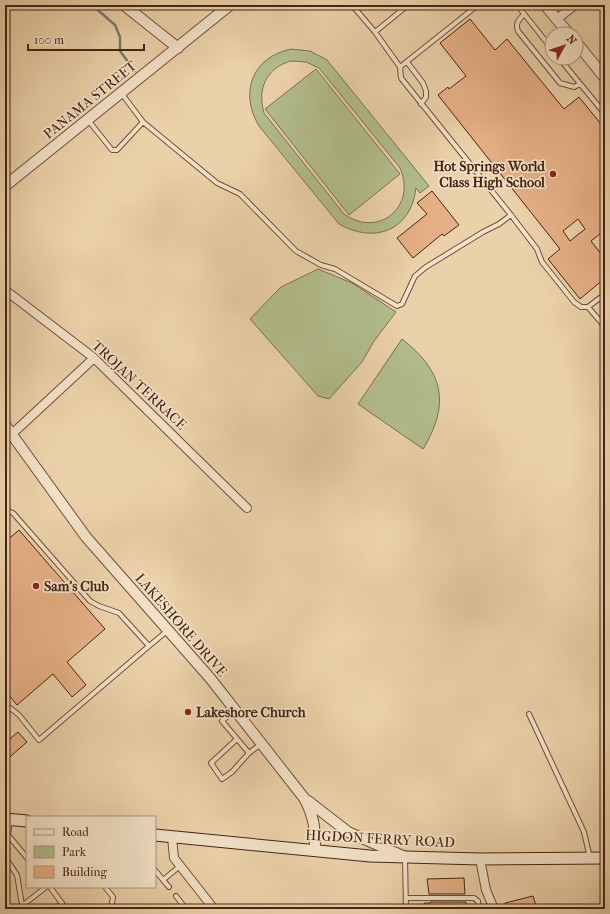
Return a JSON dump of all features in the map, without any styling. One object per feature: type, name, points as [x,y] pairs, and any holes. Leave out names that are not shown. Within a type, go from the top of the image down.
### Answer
[{"type":"main road","points":[[7,819],[26,821]]},
{"type":"main road","name":"HIGDON FERRY ROAD","points":[[156,835],[315,851],[405,857],[480,859],[605,858]]},
{"type":"street","points":[[124,5],[178,48]]},
{"type":"street","name":"PANAMA STREET","points":[[5,186],[230,5]]},
{"type":"street","points":[[545,5],[563,26]]},
{"type":"street","points":[[557,19],[575,5]]},
{"type":"street","points":[[584,52],[605,78]]},
{"type":"street","name":"TROJAN TERRACE","points":[[5,290],[94,358],[247,508]]},
{"type":"street","points":[[12,434],[94,358]]},
{"type":"street","name":"LAKESHORE DRIVE","points":[[5,425],[86,537],[210,678],[304,798],[312,811],[315,823],[315,851]]},
{"type":"street","points":[[304,798],[348,832],[405,857]]},
{"type":"street","points":[[172,836],[174,858],[214,909]]},
{"type":"street","points":[[480,859],[486,890],[494,909]]},
{"type":"lane","points":[[352,5],[375,32],[400,67],[401,78],[511,215],[537,249],[542,262],[574,302],[581,307],[588,307],[605,294]]},
{"type":"lane","points":[[375,32],[408,5]]},
{"type":"lane","points":[[400,67],[478,5]]},
{"type":"lane","points":[[517,5],[544,39]]},
{"type":"lane","points":[[524,14],[516,26],[518,31],[560,83],[574,87],[580,84]]},
{"type":"lane","points":[[407,62],[425,87],[426,98],[421,104]]},
{"type":"lane","points":[[565,66],[605,114]]},
{"type":"lane","points":[[122,93],[143,122],[217,183],[240,194],[296,251],[321,265],[335,269],[397,306],[402,304],[415,276],[426,267],[483,232],[499,224],[511,215]]},
{"type":"lane","points":[[88,120],[112,150],[117,150],[143,122]]},
{"type":"lane","points":[[588,307],[605,328]]},
{"type":"lane","points":[[5,510],[13,513],[90,601],[119,613],[149,646]]},
{"type":"lane","points":[[6,706],[19,715],[39,740],[167,630]]},
{"type":"lane","points":[[235,710],[222,721],[249,753]]},
{"type":"lane","points":[[529,714],[584,832],[590,858]]},
{"type":"lane","points":[[237,739],[211,763],[222,779],[232,772],[249,753],[262,744]]},
{"type":"lane","points":[[7,819],[8,835],[26,857]]},
{"type":"lane","points":[[5,857],[17,875],[22,905]]},
{"type":"lane","points":[[405,857],[406,909]]},
{"type":"lane","points":[[163,880],[180,866]]},
{"type":"lane","points":[[156,871],[169,887]]},
{"type":"lane","points":[[18,909],[45,888]]},
{"type":"lane","points":[[51,888],[66,909]]},
{"type":"lane","points":[[108,888],[113,897],[111,909]]},
{"type":"lane","points":[[176,896],[186,909]]},
{"type":"lane","points":[[406,898],[474,898],[478,901],[479,909]]},
{"type":"lane","points":[[435,898],[435,903]]},
{"type":"lane","points":[[446,898],[446,903]]},
{"type":"lane","points":[[456,898],[456,903]]},
{"type":"lane","points":[[467,898],[467,903]]},
{"type":"lane","points":[[55,909],[62,903]]},
{"type":"green space","points":[[291,49],[310,51],[327,60],[429,186],[420,193],[416,188],[413,203],[407,215],[399,224],[389,230],[377,233],[365,233],[352,230],[339,224],[259,126],[253,114],[250,101],[250,89],[258,68],[278,53]],"holes":[[[291,61],[306,62],[319,68],[400,168],[404,182],[403,195],[399,206],[392,215],[382,220],[370,223],[357,221],[344,214],[264,113],[262,104],[263,88],[270,74],[282,64]]]},
{"type":"green space","points":[[316,69],[400,174],[349,215],[265,109]]},
{"type":"green space","points":[[318,269],[352,283],[396,312],[374,341],[362,362],[329,399],[318,396],[250,319],[281,287]]},
{"type":"green space","points":[[402,339],[427,363],[434,376],[438,389],[439,402],[437,417],[432,432],[423,449],[358,404]]},
{"type":"building","name":"Hot Springs World Class High School","points":[[470,19],[495,50],[507,39],[564,109],[579,97],[605,129],[605,230],[591,241],[605,259],[605,278],[580,299],[548,259],[560,249],[438,95],[448,87],[449,89],[466,76],[440,43]],"holes":[[[578,219],[585,229],[570,241],[563,231]]]},
{"type":"building","points":[[432,191],[459,225],[444,236],[442,234],[413,258],[397,238],[427,214],[417,203]]},
{"type":"building","name":"Sam's Club","points":[[19,530],[105,629],[67,662],[86,685],[72,697],[53,674],[17,705],[5,690],[5,542]]},
{"type":"building","points":[[18,732],[27,742],[5,761],[5,743]]},
{"type":"building","points":[[464,878],[465,894],[429,894],[427,879]]},
{"type":"building","points":[[533,896],[537,909],[506,909],[505,903]]},
{"type":"building","points":[[466,902],[466,909],[425,909],[424,903]]},
{"type":"waterway","points":[[92,5],[115,25],[120,37],[120,51],[135,71]]},
{"type":"place","name":"Hot Springs World Class High School","points":[[553,174]]},
{"type":"place","name":"Sam's Club","points":[[36,586]]},
{"type":"place","name":"Lakeshore Church","points":[[188,712]]}]
